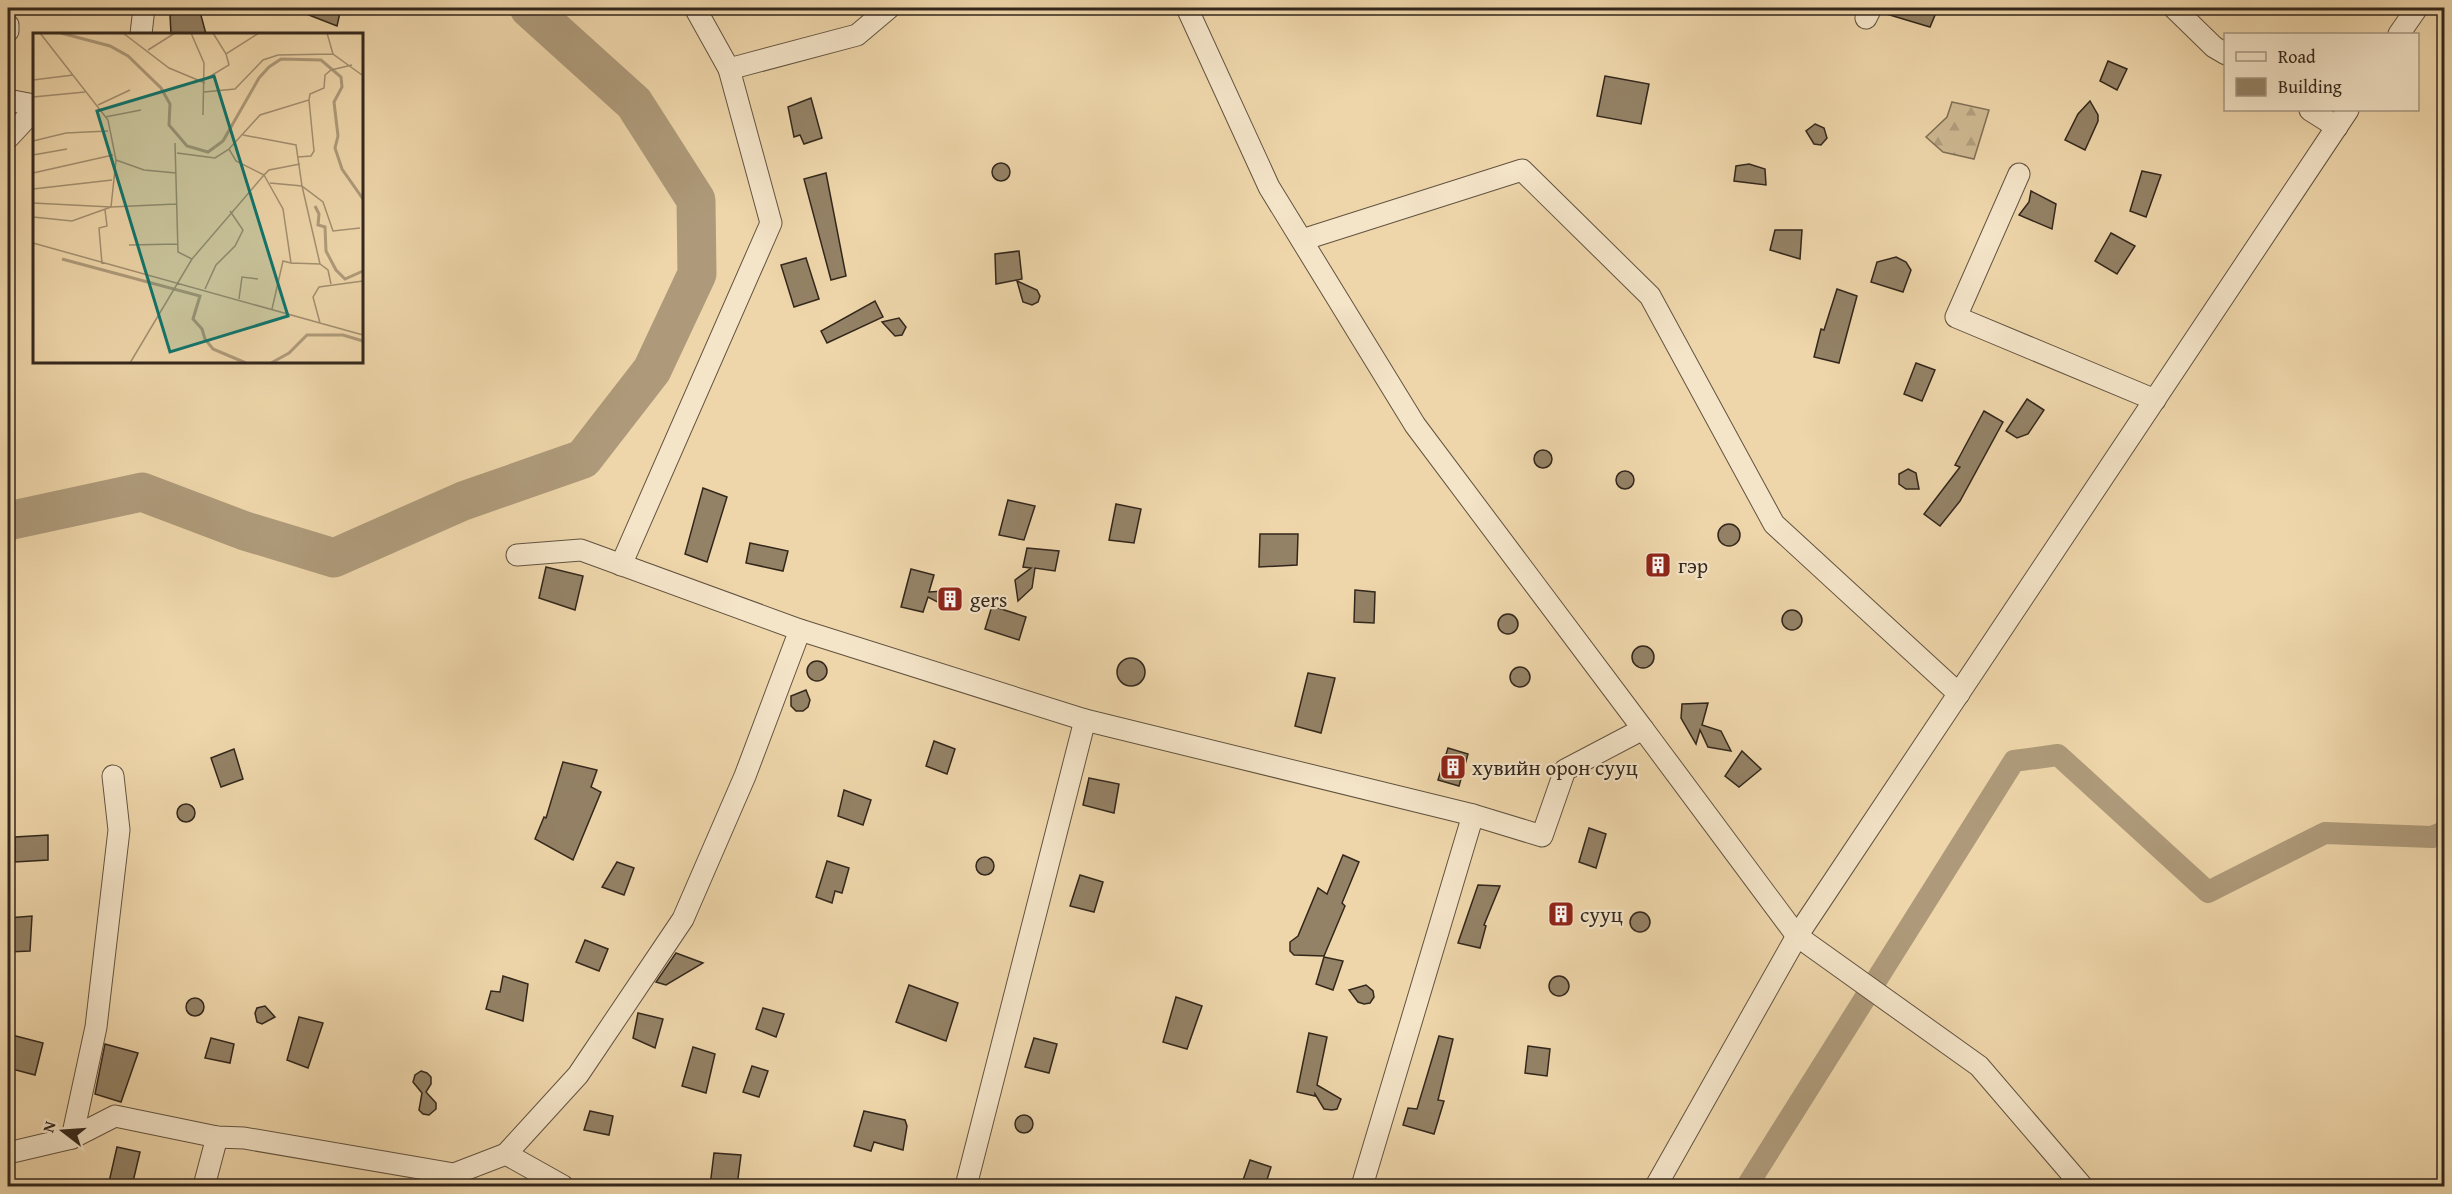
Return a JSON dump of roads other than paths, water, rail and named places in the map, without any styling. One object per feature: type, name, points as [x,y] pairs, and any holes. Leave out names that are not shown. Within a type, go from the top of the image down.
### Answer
[{"type":"street","points":[[141,33],[144,8]]},
{"type":"street","points":[[621,565],[771,223],[729,69],[695,8]]},
{"type":"street","points":[[729,69],[857,34],[889,8]]},
{"type":"street","points":[[1187,8],[1269,187],[1415,425],[1797,936],[1979,1066],[2082,1186]]},
{"type":"street","points":[[2174,8],[2214,47],[2224,53]]},
{"type":"street","points":[[2399,33],[2416,8]]},
{"type":"street","points":[[8,25],[8,31]]},
{"type":"street","points":[[8,138],[20,101]]},
{"type":"street","points":[[1656,1186],[1797,936],[2343,118],[2314,111]]},
{"type":"street","points":[[1302,240],[1522,170],[1650,296],[1774,524],[1959,694]]},
{"type":"street","points":[[2019,174],[1956,317],[2155,400]]},
{"type":"street","points":[[518,555],[581,550],[800,630],[1085,720],[1473,815],[1542,836],[1565,770],[1643,729]]},
{"type":"street","points":[[8,1153],[72,1138],[115,1116],[218,1137],[244,1137],[454,1180],[506,1154],[578,1075],[682,919],[745,776],[800,630]]},
{"type":"street","points":[[966,1186],[1085,720]]},
{"type":"street","points":[[72,1138],[96,1027],[114,877],[119,830],[113,776]]},
{"type":"street","points":[[1362,1186],[1473,815]]},
{"type":"street","points":[[204,1186],[218,1137]]},
{"type":"street","points":[[506,1154],[564,1186]]},
{"type":"waterway","points":[[8,521],[142,492],[245,531],[334,558],[463,501],[583,459],[652,370],[697,274],[696,200],[634,103],[529,8]]},
{"type":"waterway","points":[[1747,1186],[2014,761],[2058,755],[2208,892],[2325,833],[2432,837],[2444,832]]},
{"type":"place","name":"гэр","points":[[1658,565]]},
{"type":"place","name":"gers","points":[[950,599]]},
{"type":"place","name":"хувийн орон сууц","points":[[1453,767]]},
{"type":"place","name":"сууц","points":[[1561,914]]}]
